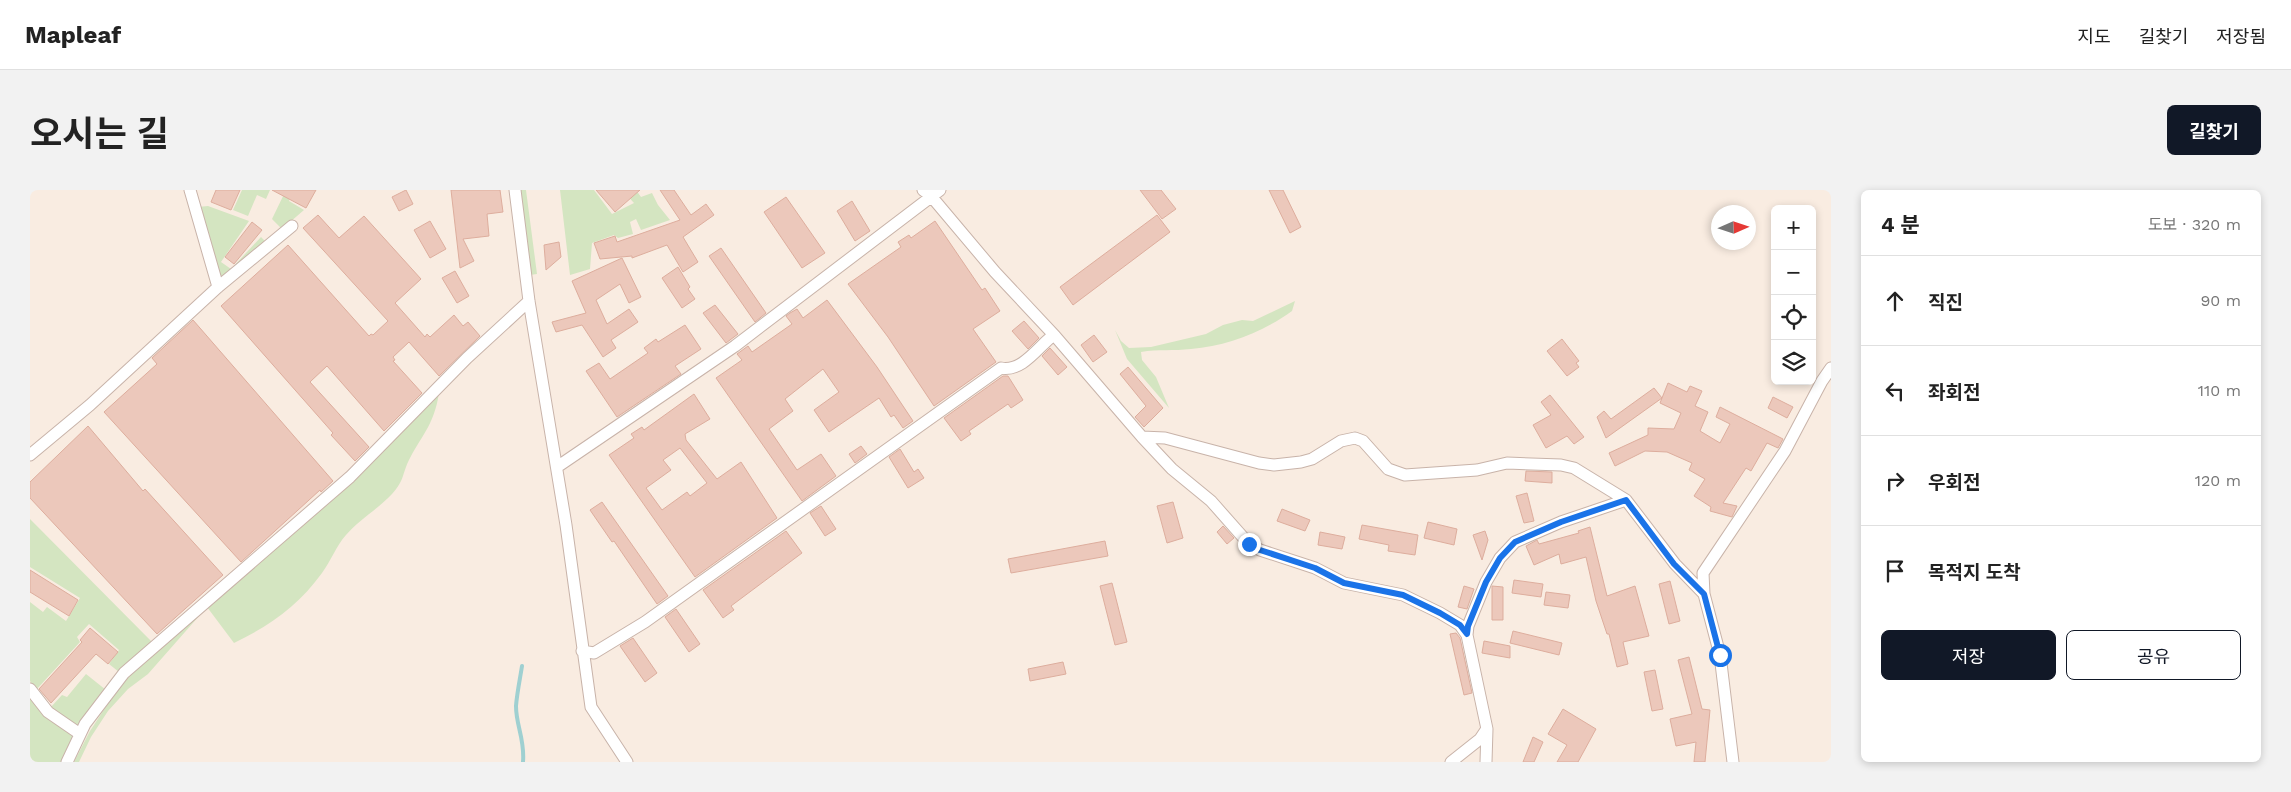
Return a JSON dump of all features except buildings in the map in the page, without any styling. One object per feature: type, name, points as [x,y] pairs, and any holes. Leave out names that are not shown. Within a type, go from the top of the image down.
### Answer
[{"type":"street","points":[[190,190],[218,287]]},
{"type":"street","points":[[515,190],[529,301],[557,467],[591,707],[627,762]]},
{"type":"street","points":[[557,467],[735,346],[931,192],[995,272],[1055,336],[1142,437],[1172,469],[1211,501],[1249,544],[1260,550],[1315,568],[1344,583],[1403,595],[1460,625],[1467,634]]},
{"type":"street","points":[[30,455],[90,405],[218,287],[292,226]]},
{"type":"street","points":[[68,762],[85,724],[124,673],[350,477],[468,358],[529,301]]},
{"type":"street","points":[[582,651],[594,653],[645,622],[1000,368],[1009,370],[1018,366],[1050,338],[1055,336]]},
{"type":"street","points":[[1733,762],[1720,655],[1704,594],[1703,573],[1781,458],[1822,381],[1831,368]]},
{"type":"street","points":[[1142,437],[1165,438],[1250,461],[1274,465],[1306,461],[1341,441],[1356,438],[1363,441],[1388,469],[1398,473],[1433,474],[1477,470],[1507,462],[1561,465],[1574,468],[1626,500],[1674,564],[1704,594]]},
{"type":"street","points":[[1486,762],[1487,729],[1467,634],[1468,626],[1486,582],[1500,558],[1515,542],[1561,522],[1626,500]]},
{"type":"street","points":[[30,689],[48,712],[80,734]]},
{"type":"street","points":[[1451,762],[1480,740],[1487,729]]},
{"type":"green space","points":[[242,190],[270,190],[266,199],[257,195],[248,216],[233,210]]},
{"type":"green space","points":[[286,190],[293,190],[289,201],[304,210],[282,229],[272,219]]},
{"type":"green space","points":[[520,190],[526,190],[537,274],[530,275]]},
{"type":"green space","points":[[560,190],[594,190],[612,214],[634,203],[622,190],[636,190],[641,197],[652,193],[658,205],[670,220],[641,230],[636,219],[630,222],[633,234],[618,238],[614,235],[592,243],[590,269],[570,275]]},
{"type":"green space","points":[[208,206],[249,221],[221,262],[231,269],[261,237],[268,244],[219,284],[198,207]]},
{"type":"green space","points":[[1295,301],[1292,311],[1281,319],[1244,337],[1218,345],[1191,349],[1141,352],[1142,360],[1156,377],[1169,408],[1127,359],[1115,330],[1121,341],[1129,348],[1151,347],[1206,334],[1223,325],[1242,320],[1253,321]]},
{"type":"green space","points":[[439,393],[428,427],[407,463],[396,489],[346,535],[313,585],[283,614],[234,643],[207,607],[148,674],[128,689],[108,711],[91,737],[79,762],[74,762],[90,731],[122,682]]},
{"type":"green space","points":[[30,519],[154,644],[119,672],[109,664],[119,650],[89,624],[77,637],[80,642],[36,690],[30,681],[30,602],[43,612],[47,607],[66,621],[80,598],[30,567]]},
{"type":"green space","points":[[86,674],[106,690],[78,729],[51,707],[62,695],[67,697]]},
{"type":"green space","points":[[30,698],[74,737],[61,762],[30,762]]},
{"type":"waterway","points":[[522,666],[516,706],[523,746],[523,762]]},
{"type":"route","points":[[1249,544],[1260,550],[1315,568],[1329,577],[1344,583],[1403,595],[1460,625],[1467,634],[1468,626],[1486,582],[1500,558],[1515,542],[1561,522],[1626,500],[1674,564],[1704,594],[1720,655]]}]
